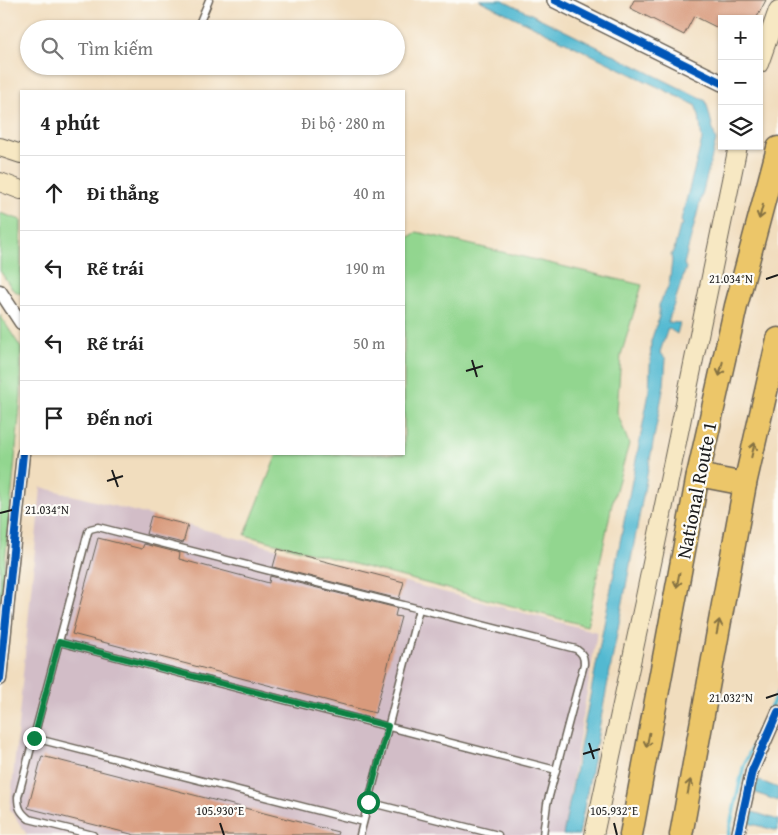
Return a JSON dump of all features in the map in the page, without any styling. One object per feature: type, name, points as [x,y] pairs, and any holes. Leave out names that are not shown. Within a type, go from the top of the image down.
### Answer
[{"type":"highway","name":"National Route 1","points":[[632,835],[698,475],[736,306],[778,148]]},
{"type":"highway","points":[[680,835],[745,484],[778,339]]},
{"type":"highway","points":[[698,475],[745,484]]},
{"type":"main road","points":[[760,60],[778,10]]},
{"type":"main road","points":[[0,147],[20,154]]},
{"type":"main road","points":[[594,835],[737,150]]},
{"type":"main road","points":[[0,182],[20,190]]},
{"type":"street","points":[[555,0],[718,81]]},
{"type":"street","points":[[0,291],[20,321]]},
{"type":"street","points":[[0,679],[23,455]]},
{"type":"street","points":[[738,835],[752,771],[778,712]]},
{"type":"lane","points":[[201,20],[209,0]]},
{"type":"lane","points":[[93,835],[29,818],[22,814],[18,806],[18,797],[88,532],[94,527],[576,649],[581,652],[584,664],[547,804],[543,835]]},
{"type":"lane","points":[[360,835],[419,609]]},
{"type":"lane","points":[[59,642],[556,770]]},
{"type":"lane","points":[[34,738],[363,822]]},
{"type":"lane","points":[[368,802],[498,835]]},
{"type":"shaded area","points":[[41,487],[597,632],[563,835],[27,835],[10,809]]},
{"type":"green space","points":[[0,213],[20,220],[20,294],[13,290],[0,271]]},
{"type":"green space","points":[[417,232],[642,285],[621,355],[617,412],[629,444],[612,504],[587,626],[245,535],[277,455],[405,455],[405,239]]},
{"type":"green space","points":[[0,315],[20,346],[20,406],[0,616]]},
{"type":"water","points":[[479,0],[503,0],[706,101],[716,141],[684,264],[686,268],[668,322],[680,323],[677,334],[668,328],[660,352],[666,359],[664,385],[579,835],[563,835],[649,393],[651,341],[659,317],[659,305],[669,285],[671,255],[680,226],[683,225],[681,220],[702,140],[699,115],[695,105]]},
{"type":"water","points":[[758,780],[778,788],[778,801],[753,792]]},
{"type":"water","points":[[747,810],[778,820],[778,831],[748,823]]},
{"type":"building","points":[[634,0],[766,0],[758,15],[718,15],[718,28],[694,16],[684,35],[630,8]]},
{"type":"building","points":[[151,516],[188,525],[183,543],[146,534]]},
{"type":"building","points":[[98,538],[142,549],[144,544],[180,553],[179,559],[269,583],[270,576],[397,608],[395,616],[401,617],[375,713],[72,634]]},
{"type":"building","points":[[278,549],[404,582],[399,599],[273,567]]},
{"type":"building","points":[[42,756],[338,832],[337,835],[135,835],[28,808]]},
{"type":"waterway","points":[[728,835],[744,765],[778,692]]},
{"type":"cycle path","points":[[555,0],[718,81]]},
{"type":"cycle path","points":[[0,679],[23,455]]},
{"type":"cycle path","points":[[738,835],[752,771],[778,712]]},
{"type":"route","points":[[34,738],[59,642],[388,726],[368,802]]}]
